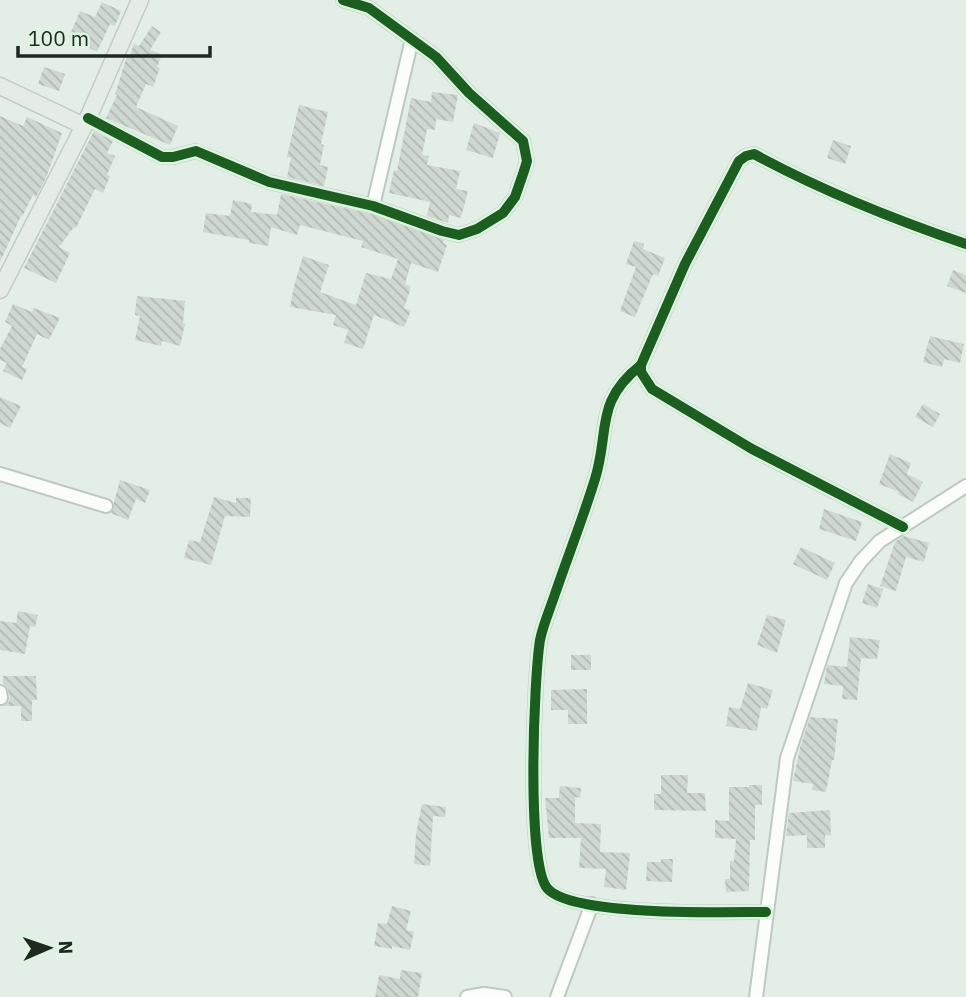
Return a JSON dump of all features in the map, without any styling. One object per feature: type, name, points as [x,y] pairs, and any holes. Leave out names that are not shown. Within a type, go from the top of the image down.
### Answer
[{"type":"main road","points":[[0,290],[86,122],[140,0]]},
{"type":"main road","points":[[0,86],[86,122]]},
{"type":"street","points":[[86,122],[162,156],[173,157],[197,151],[269,182],[373,206],[459,235],[478,229],[503,213],[515,197],[527,162],[523,141],[469,93],[436,57],[371,4],[343,0]]},
{"type":"street","points":[[373,206],[412,39]]},
{"type":"street","points":[[903,527],[752,449],[652,389],[641,372],[641,365],[685,264],[739,161],[746,156],[754,154],[831,192],[902,222],[966,244]]},
{"type":"street","points":[[641,365],[625,377],[610,400],[596,475],[541,638],[534,696],[534,832],[544,883],[562,898],[592,904],[646,910],[766,912]]},
{"type":"street","points":[[0,474],[106,506]]},
{"type":"street","points":[[756,997],[787,758],[841,595],[861,561],[880,541],[966,486]]},
{"type":"street","points":[[557,997],[592,904]]},
{"type":"street","points":[[467,997],[484,993],[505,997]]},
{"type":"building","points":[[102,2],[121,11],[115,26],[110,24],[97,52],[69,37],[80,11],[95,17]]},
{"type":"building","points":[[152,26],[161,32],[150,50],[162,55],[157,67],[160,68],[153,87],[146,84],[136,107],[178,126],[170,145],[106,118],[117,95],[115,94],[127,56],[129,57],[134,44],[139,46]]},
{"type":"building","points":[[44,67],[65,74],[59,91],[38,84]]},
{"type":"building","points":[[432,92],[458,95],[453,122],[436,119],[435,130],[427,129],[422,155],[429,156],[427,165],[460,171],[456,189],[468,191],[461,218],[449,215],[448,223],[427,216],[430,202],[389,193],[394,170],[397,171],[411,98],[431,102]]},
{"type":"building","points":[[299,105],[328,112],[321,144],[324,145],[320,165],[328,167],[324,186],[287,177],[291,158],[287,157]]},
{"type":"building","points":[[0,116],[23,126],[27,117],[62,133],[46,178],[21,216],[0,262]]},
{"type":"building","points":[[474,123],[500,133],[493,158],[466,150]]},
{"type":"building","points":[[94,131],[113,141],[107,153],[115,156],[107,175],[110,176],[103,193],[95,189],[76,228],[74,227],[59,247],[70,253],[56,283],[24,268]]},
{"type":"building","points":[[833,140],[851,146],[845,164],[827,158]]},
{"type":"building","points":[[281,194],[371,214],[444,240],[443,243],[447,245],[438,272],[411,263],[405,284],[411,287],[404,308],[411,311],[404,327],[374,315],[363,349],[344,343],[348,330],[333,325],[336,315],[290,307],[303,256],[329,265],[320,292],[356,305],[366,273],[391,279],[398,259],[361,247],[363,241],[300,225],[297,235],[271,227],[268,246],[203,232],[206,213],[230,216],[233,200],[252,204],[251,212],[277,215]]},
{"type":"building","points":[[634,241],[644,244],[643,249],[665,258],[658,276],[653,274],[635,317],[620,311],[636,267],[626,264]]},
{"type":"building","points":[[953,270],[966,275],[966,293],[947,286]]},
{"type":"building","points":[[137,296],[185,301],[185,324],[180,346],[162,341],[161,346],[135,340],[140,316],[135,315]]},
{"type":"building","points":[[13,304],[32,312],[34,308],[60,318],[49,340],[37,334],[22,367],[27,369],[22,380],[3,371],[7,363],[0,360],[0,349],[12,326],[5,322]]},
{"type":"building","points":[[930,336],[964,344],[960,363],[944,359],[942,367],[923,362]]},
{"type":"building","points":[[0,397],[21,406],[10,428],[0,423]]},
{"type":"building","points":[[923,404],[940,414],[933,427],[915,417]]},
{"type":"building","points":[[890,454],[911,463],[907,474],[923,482],[913,502],[898,494],[899,492],[879,484]]},
{"type":"building","points":[[120,480],[150,490],[145,503],[136,499],[128,520],[110,513],[114,508]]},
{"type":"building","points":[[214,497],[236,503],[236,498],[251,498],[250,517],[225,516],[211,565],[184,558],[189,540],[200,542]]},
{"type":"building","points":[[824,509],[862,522],[856,541],[819,529]]},
{"type":"building","points":[[904,536],[929,543],[924,562],[906,557],[896,591],[880,586],[895,542]]},
{"type":"building","points":[[801,547],[835,563],[827,580],[793,564]]},
{"type":"building","points":[[868,584],[883,589],[877,608],[862,603]]},
{"type":"building","points":[[18,611],[38,615],[35,627],[30,626],[25,654],[0,650],[0,621],[16,623]]},
{"type":"building","points":[[767,615],[786,620],[777,653],[757,645]]},
{"type":"building","points":[[850,637],[880,640],[877,659],[861,658],[857,700],[842,699],[843,686],[824,684],[827,665],[847,667]]},
{"type":"building","points":[[571,655],[591,655],[591,670],[571,670]]},
{"type":"building","points":[[3,676],[36,676],[37,700],[32,700],[32,721],[21,721],[21,706],[4,706],[10,697],[3,684]]},
{"type":"building","points":[[748,683],[773,690],[767,709],[761,707],[757,731],[726,726],[729,707],[740,709]]},
{"type":"building","points":[[587,689],[587,724],[568,724],[568,710],[551,710],[551,690]]},
{"type":"building","points":[[810,717],[838,719],[834,760],[826,792],[812,790],[813,784],[793,781]]},
{"type":"building","points":[[661,775],[688,775],[687,793],[705,793],[706,811],[654,810],[654,794],[661,794]]},
{"type":"building","points":[[762,785],[762,805],[755,805],[755,840],[750,840],[749,891],[726,892],[725,879],[730,879],[730,861],[734,861],[736,839],[715,838],[715,820],[729,821],[729,787]]},
{"type":"building","points":[[560,786],[581,788],[580,798],[575,797],[575,823],[601,824],[600,852],[630,853],[626,890],[604,887],[606,869],[579,868],[581,838],[549,838],[545,798],[559,798]]},
{"type":"building","points":[[422,804],[446,807],[445,817],[433,816],[430,866],[414,864]]},
{"type":"building","points":[[830,810],[831,835],[825,835],[825,848],[807,848],[807,835],[786,836],[789,813]]},
{"type":"building","points":[[661,859],[673,859],[672,882],[646,881],[647,862],[661,862]]},
{"type":"building","points":[[392,906],[411,911],[406,930],[414,932],[410,950],[374,946],[378,923],[387,924]]},
{"type":"building","points":[[401,970],[422,973],[418,997],[375,997],[379,975],[400,979]]},
{"type":"cycle path","points":[[88,118],[162,157],[196,151],[269,182],[373,206],[459,235],[477,229],[503,213],[515,197],[527,161],[523,141],[469,93],[436,57],[369,8],[343,0]]},
{"type":"cycle path","points":[[903,527],[752,449],[652,389],[641,372],[641,365],[685,264],[739,161],[746,156],[754,154],[858,204],[966,244]]},
{"type":"cycle path","points":[[641,365],[626,379],[610,405],[595,479],[540,640],[533,768],[540,871],[547,888],[562,897],[586,904],[650,911],[766,912]]}]
